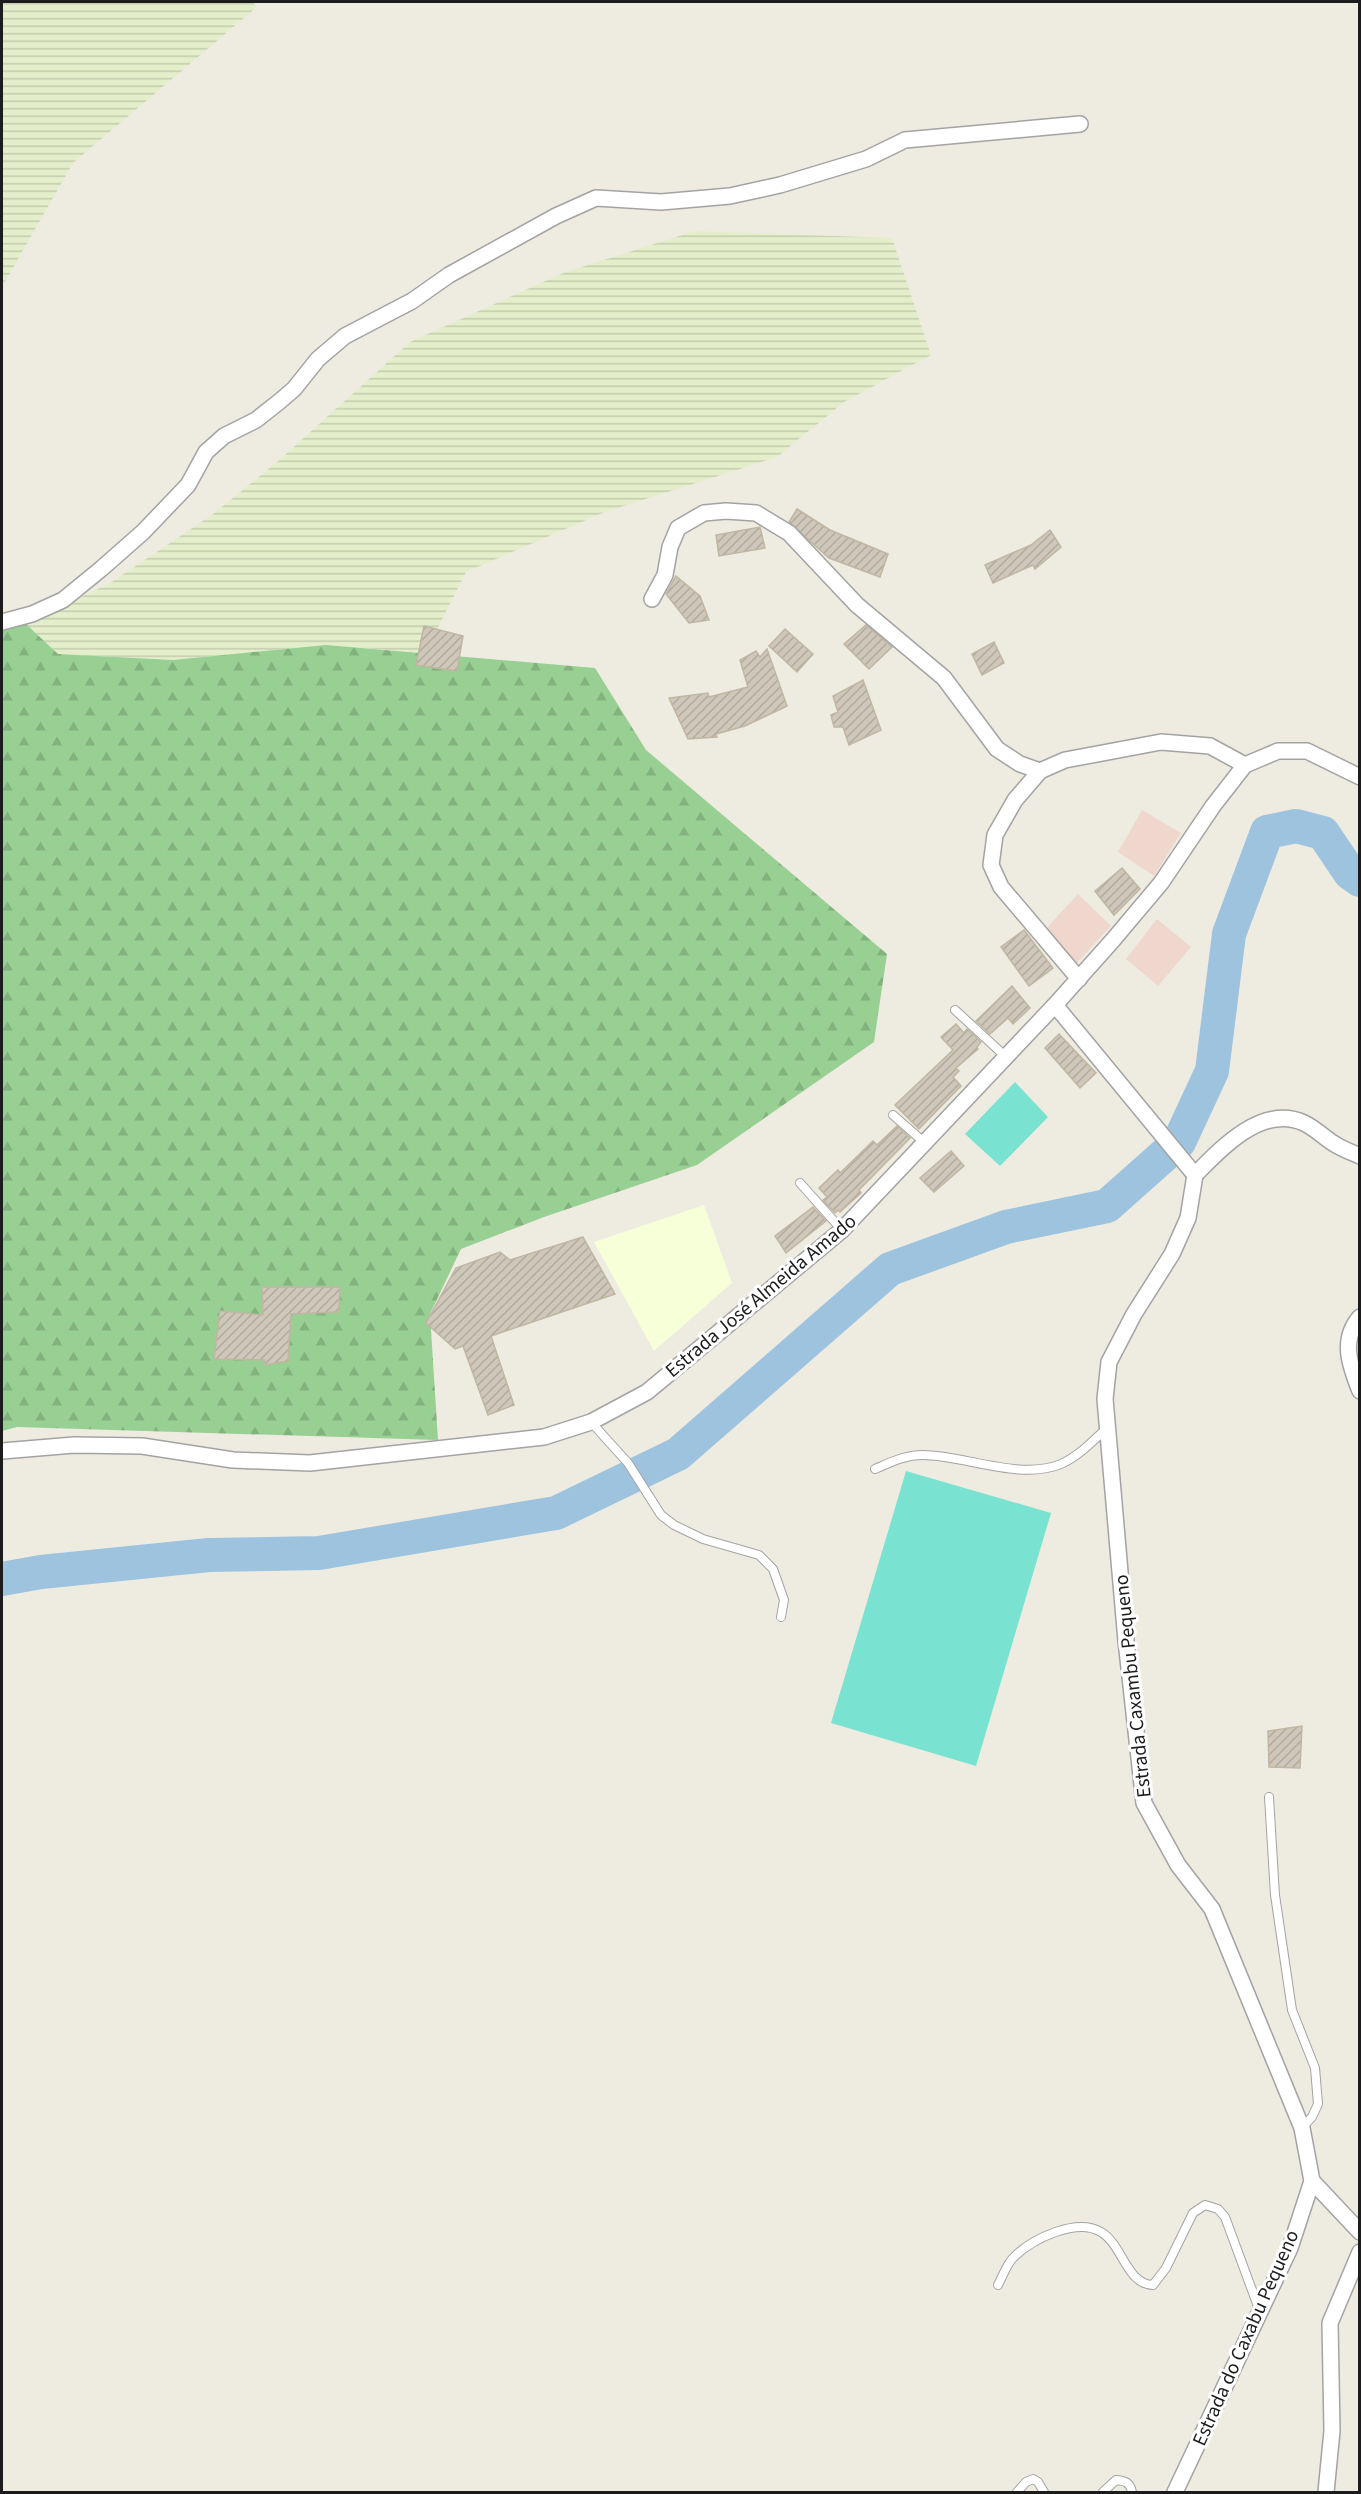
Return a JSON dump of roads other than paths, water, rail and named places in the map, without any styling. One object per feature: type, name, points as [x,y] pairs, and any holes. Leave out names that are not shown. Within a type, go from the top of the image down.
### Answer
[{"type":"street","points":[[2,622],[32,614],[63,600],[101,569],[143,532],[188,485],[206,452],[224,436],[256,420],[280,401],[294,389],[318,359],[345,336],[412,301],[449,275],[556,216],[596,198],[661,202],[730,196],[780,185],[855,162],[905,140],[1080,124]]},
{"type":"street","points":[[652,599],[665,575],[670,547],[678,528],[704,513],[726,511],[756,513],[789,533],[857,605],[944,678],[998,749],[1020,764],[1040,771]]},
{"type":"street","points":[[1079,979],[1001,887],[991,865],[995,835],[1015,800],[1040,771],[1065,760],[1161,742],[1210,746],[1245,765]]},
{"type":"street","name":"Estrada José Almeida Amado","points":[[2,1451],[74,1445],[142,1446],[233,1460],[310,1463],[544,1437],[591,1422],[647,1392],[842,1230],[1079,979],[1161,883],[1213,806],[1245,765],[1278,751],[1307,751],[1359,777]]},
{"type":"street","points":[[1056,1005],[1190,1169],[1262,1122],[1285,1116],[1305,1124],[1338,1146],[1359,1156]]},
{"type":"street","name":"Estrada Caxambu Pequeno","points":[[1190,1169],[1188,1218],[1172,1254],[1134,1314],[1109,1362],[1105,1399],[1126,1641],[1144,1803],[1178,1865],[1212,1909],[1302,2128],[1312,2181]]},
{"type":"street","points":[[1359,1317],[1351,1327],[1347,1357],[1359,1391]]},
{"type":"street","points":[[1312,2181],[1359,2232]]},
{"type":"street","name":"Estrada do Caxabu Pequeno","points":[[1175,2493],[1290,2248],[1312,2181]]},
{"type":"street","points":[[1326,2493],[1332,2411],[1330,2323],[1359,2252]]},
{"type":"lane","points":[[955,1010],[1005,1056]]},
{"type":"lane","points":[[893,1115],[925,1143]]},
{"type":"lane","points":[[800,1183],[842,1230]]},
{"type":"lane","points":[[591,1422],[628,1463],[661,1515],[674,1525],[703,1539],[759,1555],[773,1569],[784,1600],[781,1617]]},
{"type":"lane","points":[[875,1469],[906,1456],[925,1455],[996,1467],[1037,1469],[1059,1465],[1078,1455],[1109,1426]]},
{"type":"lane","points":[[1269,1797],[1275,1895],[1292,2010],[1315,2068],[1318,2104],[1312,2117],[1302,2128]]},
{"type":"lane","points":[[998,2285],[1012,2258],[1030,2244],[1051,2232],[1089,2226],[1103,2233],[1115,2246],[1134,2277],[1144,2285],[1154,2285],[1166,2268],[1193,2213],[1205,2205],[1218,2209],[1225,2217],[1260,2311]]},
{"type":"lane","points":[[1017,2493],[1026,2482],[1033,2479],[1038,2482],[1044,2493]]},
{"type":"lane","points":[[1102,2493],[1116,2480],[1125,2481],[1132,2493]]},
{"type":"waterway","points":[[2,1579],[41,1572],[209,1555],[319,1553],[556,1513],[678,1454],[890,1269],[1006,1227],[1107,1206],[1179,1142],[1212,1071],[1229,934],[1267,832],[1296,826],[1323,833],[1350,873],[1360,880]]}]
